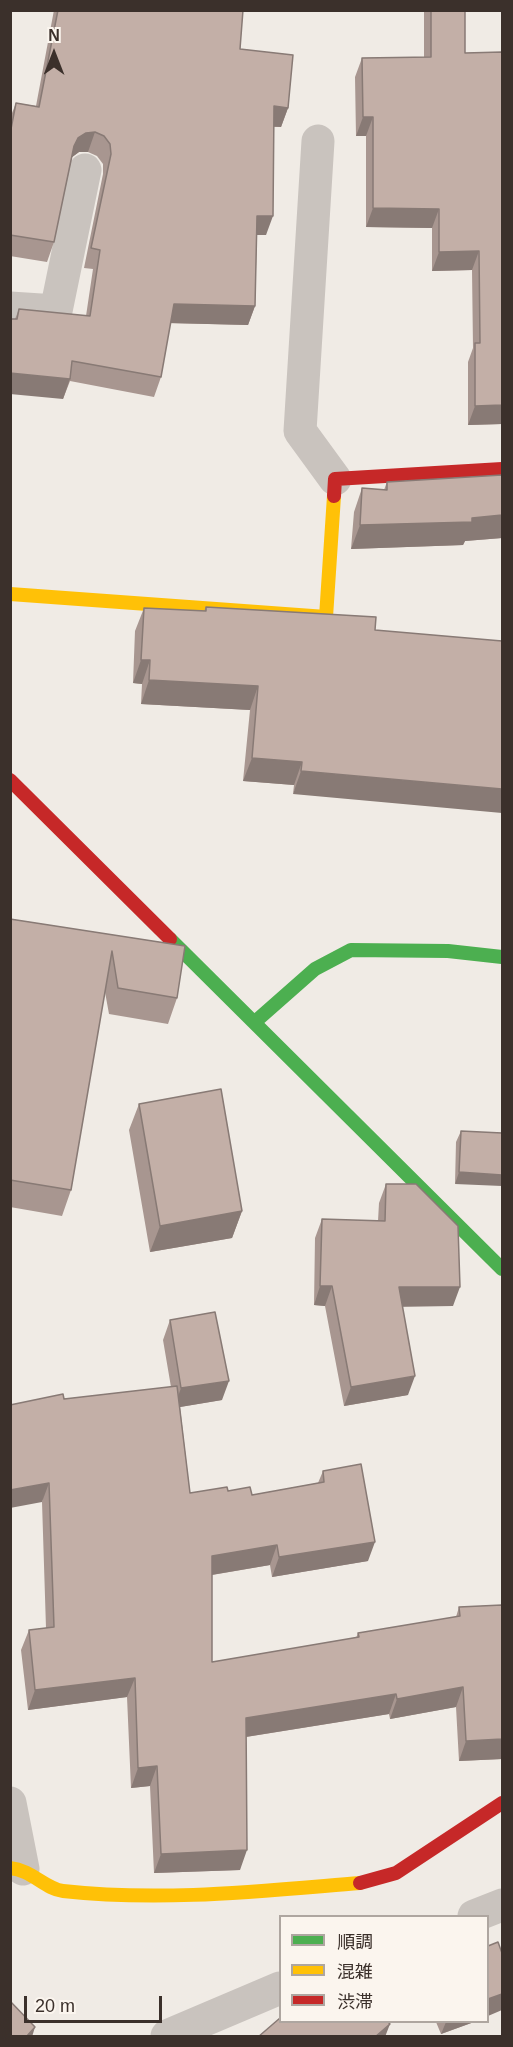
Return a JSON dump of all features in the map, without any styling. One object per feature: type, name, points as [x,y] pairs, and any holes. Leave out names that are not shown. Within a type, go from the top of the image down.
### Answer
[{"type":"street","points":[[10,594],[326,617],[335,479],[300,431],[318,141]]},
{"type":"street","points":[[10,308],[56,311],[85,170]]},
{"type":"street","points":[[335,479],[502,469]]},
{"type":"street","points":[[10,780],[256,1021],[502,1269]]},
{"type":"street","points":[[256,1021],[315,969],[351,950],[436,951],[502,957]]},
{"type":"street","points":[[10,1803],[17,1869],[60,1891],[167,1896],[363,1883],[396,1873],[502,1803]]},
{"type":"street","points":[[479,1915],[502,1905]]},
{"type":"street","points":[[167,2037],[279,1988]]},
{"type":"building","points":[[58,10],[243,10],[240,49],[293,55],[288,108],[274,106],[273,216],[257,216],[255,306],[174,304],[161,377],[72,361],[70,379],[10,373],[10,319],[17,319],[19,309],[90,316],[100,250],[91,248],[111,154],[110,144],[104,136],[95,132],[86,133],[78,138],[74,146],[54,242],[10,235],[10,134],[16,103],[39,107]]},
{"type":"building","points":[[431,10],[465,10],[465,53],[502,52],[502,405],[475,406],[475,343],[480,343],[479,251],[439,252],[439,209],[373,208],[373,117],[363,117],[362,58],[431,57]]},
{"type":"building","points":[[502,475],[502,515],[472,518],[472,522],[360,525],[362,488],[387,490],[387,482]]},
{"type":"building","points":[[206,607],[376,617],[375,630],[502,641],[502,789],[301,771],[302,762],[252,758],[258,686],[149,680],[150,660],[141,660],[144,608],[206,611]]},
{"type":"building","points":[[10,919],[185,946],[177,998],[118,988],[112,951],[71,1190],[10,1180]]},
{"type":"building","points":[[221,1089],[242,1211],[160,1226],[139,1104]]},
{"type":"building","points":[[461,1131],[502,1133],[502,1175],[459,1172]]},
{"type":"building","points":[[386,1184],[416,1184],[458,1226],[460,1287],[399,1287],[415,1376],[351,1387],[332,1286],[320,1286],[322,1219],[385,1221]]},
{"type":"building","points":[[215,1312],[229,1381],[181,1388],[170,1320]]},
{"type":"building","points":[[177,1386],[190,1493],[227,1487],[228,1491],[250,1487],[252,1495],[324,1482],[323,1471],[361,1464],[375,1542],[279,1557],[277,1545],[212,1556],[212,1662],[359,1637],[358,1633],[460,1616],[459,1607],[502,1605],[502,1739],[466,1741],[463,1687],[397,1699],[396,1694],[246,1718],[247,1850],[161,1854],[157,1766],[138,1768],[135,1678],[35,1690],[29,1630],[54,1627],[49,1483],[10,1490],[10,1405],[63,1394],[64,1399]]},
{"type":"building","points":[[498,1942],[502,1953],[502,1994],[489,1999],[489,1946]]},
{"type":"building","points":[[10,2001],[35,2027],[26,2037],[10,2037]]},
{"type":"building","points":[[279,2019],[279,2023],[390,2024],[375,2037],[258,2037]]},
{"type":"traffic: fast","points":[[170,939],[502,1269]]},
{"type":"traffic: fast","points":[[256,1021],[315,969],[351,950],[448,951],[502,957]]},
{"type":"traffic: slow","points":[[10,594],[326,617],[334,496]]},
{"type":"traffic: slow","points":[[10,1868],[25,1872],[56,1890],[137,1896],[212,1894],[360,1883]]},
{"type":"traffic: jam","points":[[334,496],[335,479],[502,469]]},
{"type":"traffic: jam","points":[[10,780],[170,939]]},
{"type":"traffic: jam","points":[[360,1883],[396,1873],[502,1803]]}]
